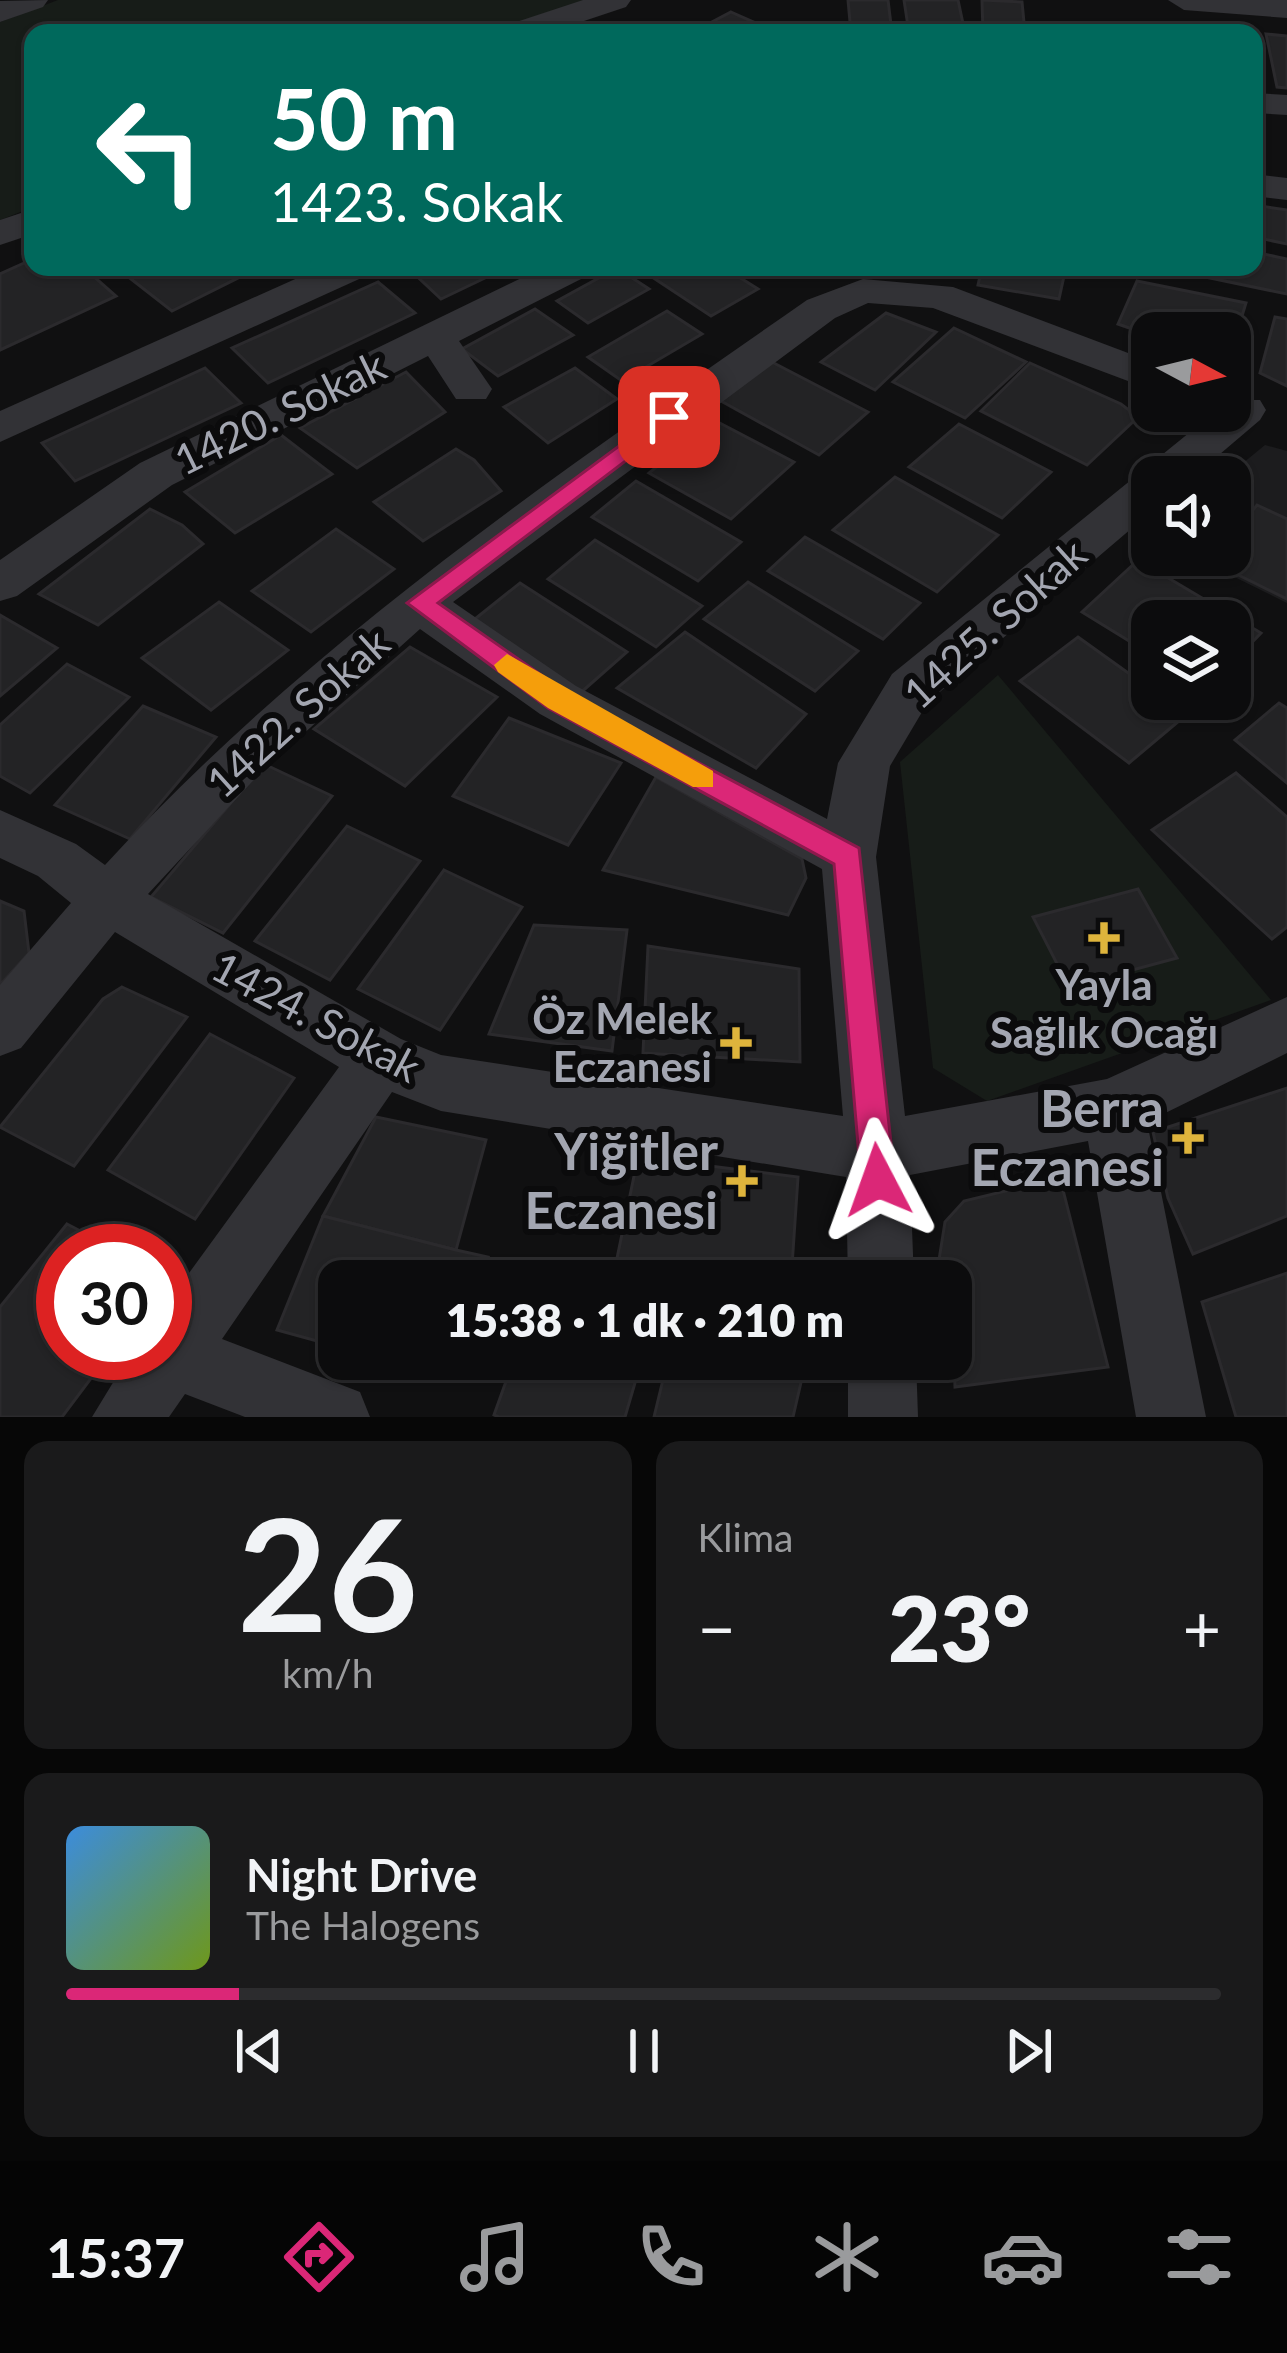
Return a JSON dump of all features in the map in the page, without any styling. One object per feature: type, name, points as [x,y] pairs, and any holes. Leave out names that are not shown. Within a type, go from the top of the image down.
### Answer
[{"type":"street","points":[[0,12],[32,0]]},
{"type":"street","points":[[543,24],[615,0]]},
{"type":"street","points":[[1184,0],[1287,8]]},
{"type":"street","points":[[0,428],[334,276]]},
{"type":"street","name":"1420. Sokak","points":[[0,584],[156,474],[557,276]]},
{"type":"street","name":"1422. Sokak","points":[[0,1029],[106,898],[245,755],[419,603],[555,498],[821,309],[863,291],[939,296],[1131,369]]},
{"type":"street","points":[[436,338],[471,388]]},
{"type":"street","points":[[1251,411],[1287,423]]},
{"type":"street","points":[[1186,456],[1211,432]]},
{"type":"street","name":"1425. Sokak","points":[[880,1260],[877,1151],[848,857],[865,763],[910,688],[1131,504]]},
{"type":"street","points":[[419,603],[558,700],[848,857]]},
{"type":"street","name":"1424. Sokak","points":[[0,833],[58,860],[106,898],[380,1058],[441,1083],[877,1151],[1113,1107],[1287,1024]]},
{"type":"street","points":[[192,1319],[380,1058]]},
{"type":"street","points":[[1113,1107],[1171,1417]]},
{"type":"street","points":[[192,1361],[334,1417]]},
{"type":"street","points":[[127,1417],[150,1380]]},
{"type":"street","points":[[882,1380],[883,1417]]},
{"type":"shaded area","points":[[58,0],[600,0],[531,24],[24,24],[24,211],[0,220],[0,22]]},
{"type":"shaded area","points":[[1265,445],[1287,451],[1287,603],[1232,576],[1251,576],[1251,456]]},
{"type":"shaded area","points":[[998,675],[1271,1000],[987,1101],[933,1068],[900,762]]},
{"type":"building","points":[[848,0],[888,0],[891,24],[850,24]]},
{"type":"building","points":[[904,0],[958,0],[963,24],[908,24]]},
{"type":"building","points":[[982,0],[1022,2],[1024,24],[983,24]]},
{"type":"building","points":[[731,12],[758,24],[708,24]]},
{"type":"building","points":[[1266,34],[1287,36],[1287,88],[1277,87]]},
{"type":"building","points":[[1263,206],[1287,210],[1287,244],[1263,239]]},
{"type":"building","points":[[1263,254],[1287,259],[1287,294],[1201,276],[1263,276]]},
{"type":"building","points":[[24,263],[24,276],[93,276],[116,296],[0,350],[0,274]]},
{"type":"building","points":[[137,276],[242,276],[172,311],[131,279]]},
{"type":"building","points":[[417,276],[489,276],[441,299]]},
{"type":"building","points":[[602,276],[629,276],[649,289],[588,323],[557,301]]},
{"type":"building","points":[[651,276],[737,276],[758,289],[711,316]]},
{"type":"building","points":[[980,276],[1064,276],[1059,299],[978,285]]},
{"type":"building","points":[[1137,281],[1246,303],[1243,312],[1131,312],[1131,329],[1118,324]]},
{"type":"building","points":[[378,282],[415,313],[268,383],[232,348]]},
{"type":"building","points":[[535,309],[573,335],[498,376],[462,349]]},
{"type":"building","points":[[667,311],[702,334],[622,381],[588,357]]},
{"type":"building","points":[[886,313],[936,332],[875,390],[821,362]]},
{"type":"building","points":[[1275,317],[1287,319],[1287,386],[1260,373]]},
{"type":"building","points":[[954,328],[1026,362],[965,418],[893,382]]},
{"type":"building","points":[[770,361],[868,412],[819,455],[721,401]]},
{"type":"building","points":[[1030,363],[1121,404],[1131,412],[1131,424],[1087,465],[981,411]]},
{"type":"building","points":[[205,368],[241,403],[75,481],[42,443]]},
{"type":"building","points":[[575,368],[617,399],[548,443],[504,407]]},
{"type":"building","points":[[406,372],[445,412],[357,468],[300,428]]},
{"type":"building","points":[[714,420],[794,462],[731,519],[649,473]]},
{"type":"building","points":[[959,424],[1051,472],[1002,518],[909,467]]},
{"type":"building","points":[[281,435],[332,474],[235,533],[185,492]]},
{"type":"building","points":[[456,449],[474,460],[501,491],[423,541],[374,502]]},
{"type":"building","points":[[895,477],[998,535],[937,592],[833,530]]},
{"type":"building","points":[[636,481],[741,542],[698,581],[592,517]]},
{"type":"building","points":[[1257,505],[1287,519],[1287,599],[1240,576],[1251,576],[1251,512]]},
{"type":"building","points":[[150,509],[182,525],[203,544],[98,625],[39,594]]},
{"type":"building","points":[[336,529],[394,569],[311,632],[252,591]]},
{"type":"building","points":[[805,537],[920,603],[883,639],[768,571]]},
{"type":"building","points":[[595,540],[702,606],[656,647],[548,579]]},
{"type":"building","points":[[1131,566],[1131,576],[1165,576],[1205,600],[1131,600],[1131,642],[1082,612]]},
{"type":"building","points":[[748,582],[858,651],[815,691],[704,619]]},
{"type":"building","points":[[520,583],[627,652],[578,695],[470,623]]},
{"type":"building","points":[[219,602],[288,650],[211,710],[142,658]]},
{"type":"building","points":[[0,615],[57,648],[0,696]]},
{"type":"building","points":[[685,632],[806,714],[756,768],[617,688]]},
{"type":"building","points":[[1078,637],[1131,675],[1131,720],[1180,720],[1129,763],[1020,681]]},
{"type":"building","points":[[410,647],[497,697],[405,786],[314,729]]},
{"type":"building","points":[[67,664],[129,697],[30,793],[0,776],[0,725]]},
{"type":"building","points":[[1279,703],[1287,708],[1287,783],[1235,740]]},
{"type":"building","points":[[143,706],[216,737],[130,839],[55,805]]},
{"type":"building","points":[[509,718],[621,763],[568,845],[453,796]]},
{"type":"building","points":[[264,764],[332,796],[223,933],[151,897]]},
{"type":"building","points":[[1236,773],[1287,817],[1287,927],[1272,939],[1152,830]]},
{"type":"building","points":[[656,777],[802,859],[806,878],[788,915],[603,870]]},
{"type":"building","points":[[347,826],[420,861],[330,980],[255,941]]},
{"type":"building","points":[[444,870],[522,907],[440,1030],[358,989]]},
{"type":"building","name":"Yayla Sağlık Ocağı","points":[[1138,889],[1177,958],[1069,987],[1033,917]]},
{"type":"building","points":[[0,901],[24,911],[29,953],[0,985]]},
{"type":"building","points":[[534,925],[627,930],[612,1051],[489,1034]]},
{"type":"building","points":[[648,946],[799,969],[800,1062],[643,1053]]},
{"type":"building","points":[[122,987],[187,1017],[74,1166],[0,1127],[103,999]]},
{"type":"building","points":[[210,1034],[294,1078],[195,1219],[108,1170]]},
{"type":"building","points":[[1287,1088],[1287,1216],[1193,1254],[1168,1198],[1153,1132]]},
{"type":"building","points":[[376,1117],[486,1140],[456,1250],[323,1216]]},
{"type":"building","points":[[638,1157],[798,1177],[792,1260],[617,1260]]},
{"type":"building","points":[[1060,1178],[1108,1367],[955,1387],[955,1380],[972,1380],[972,1260],[939,1260],[945,1222],[964,1201]]},
{"type":"building","points":[[323,1216],[488,1257],[318,1260],[318,1341],[277,1330]]},
{"type":"building","points":[[36,1262],[36,1380],[90,1380],[62,1417],[0,1417],[0,1307]]},
{"type":"building","points":[[1287,1273],[1287,1417],[1236,1417],[1202,1302]]},
{"type":"building","points":[[506,1380],[636,1380],[625,1417],[494,1415]]},
{"type":"building","points":[[663,1380],[802,1380],[793,1417],[654,1417]]},
{"type":"slow traffic","points":[[507,665],[558,700],[703,779]]},
{"type":"place","name":"Yayla Sağlık Ocağı","points":[[1104,938]]},
{"type":"place","name":"Öz Melek Eczanesi","points":[[736,1043]]},
{"type":"place","name":"Berra Eczanesi","points":[[1188,1138]]},
{"type":"place","name":"Yiğitler Eczanesi","points":[[742,1181]]},
{"type":"route","points":[[669,417],[419,603],[558,700],[848,857],[878,1180]]}]
